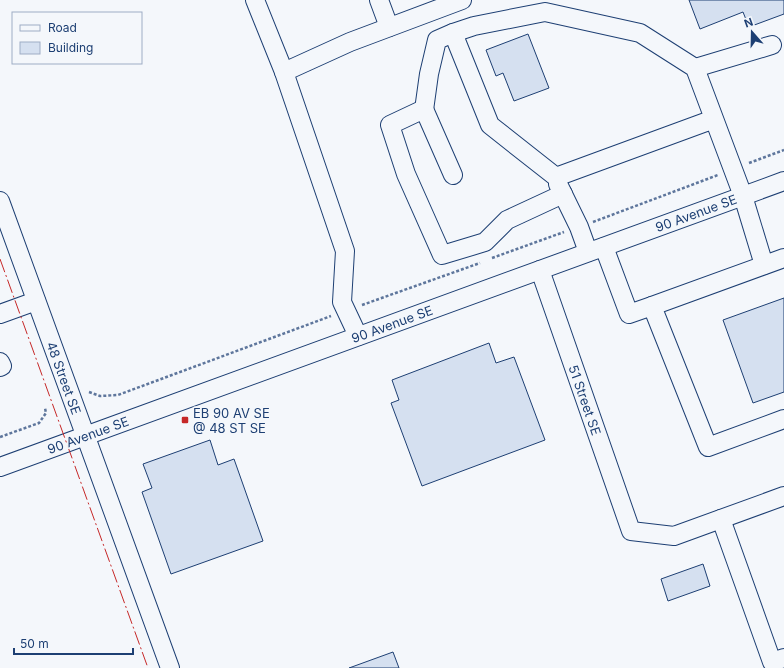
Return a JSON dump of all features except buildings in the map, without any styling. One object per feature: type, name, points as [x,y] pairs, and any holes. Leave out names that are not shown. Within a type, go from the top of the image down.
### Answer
[{"type":"street","points":[[255,0],[284,72],[345,251],[342,302],[358,336]]},
{"type":"street","points":[[380,0],[389,27]]},
{"type":"street","points":[[284,72],[350,42],[462,0]]},
{"type":"street","points":[[453,176],[424,110],[429,74],[437,40],[474,26],[545,12],[640,33],[696,68],[743,196],[764,265]]},
{"type":"street","points":[[453,33],[490,125],[556,178],[579,227],[596,250],[629,314],[784,258]]},
{"type":"street","points":[[696,68],[772,45]]},
{"type":"street","points":[[424,110],[390,125],[406,174],[442,255],[485,242],[507,220],[563,194]]},
{"type":"street","points":[[556,178],[714,119]]},
{"type":"street","name":"90 Avenue SE","points":[[0,467],[784,181]]},
{"type":"street","name":"48 Street SE","points":[[0,201],[170,668]]},
{"type":"street","name":"51 Street SE","points":[[540,270],[631,531],[674,536],[721,519]]},
{"type":"street","points":[[0,314],[36,301]]},
{"type":"street","points":[[652,306],[708,447],[784,419]]},
{"type":"street","points":[[0,362],[2,366],[0,367]]},
{"type":"street","points":[[784,496],[721,519],[772,662],[784,658]]},
{"type":"path","points":[[489,260],[784,150]]},
{"type":"path","points":[[89,392],[100,396],[118,395],[481,262]]},
{"type":"path","points":[[0,437],[39,423],[46,413],[45,408]]},
{"type":"power","points":[[0,259],[148,668]]},
{"type":"place","name":"EB 90 AV SE @ 48 ST SE","points":[[185,420]]}]
